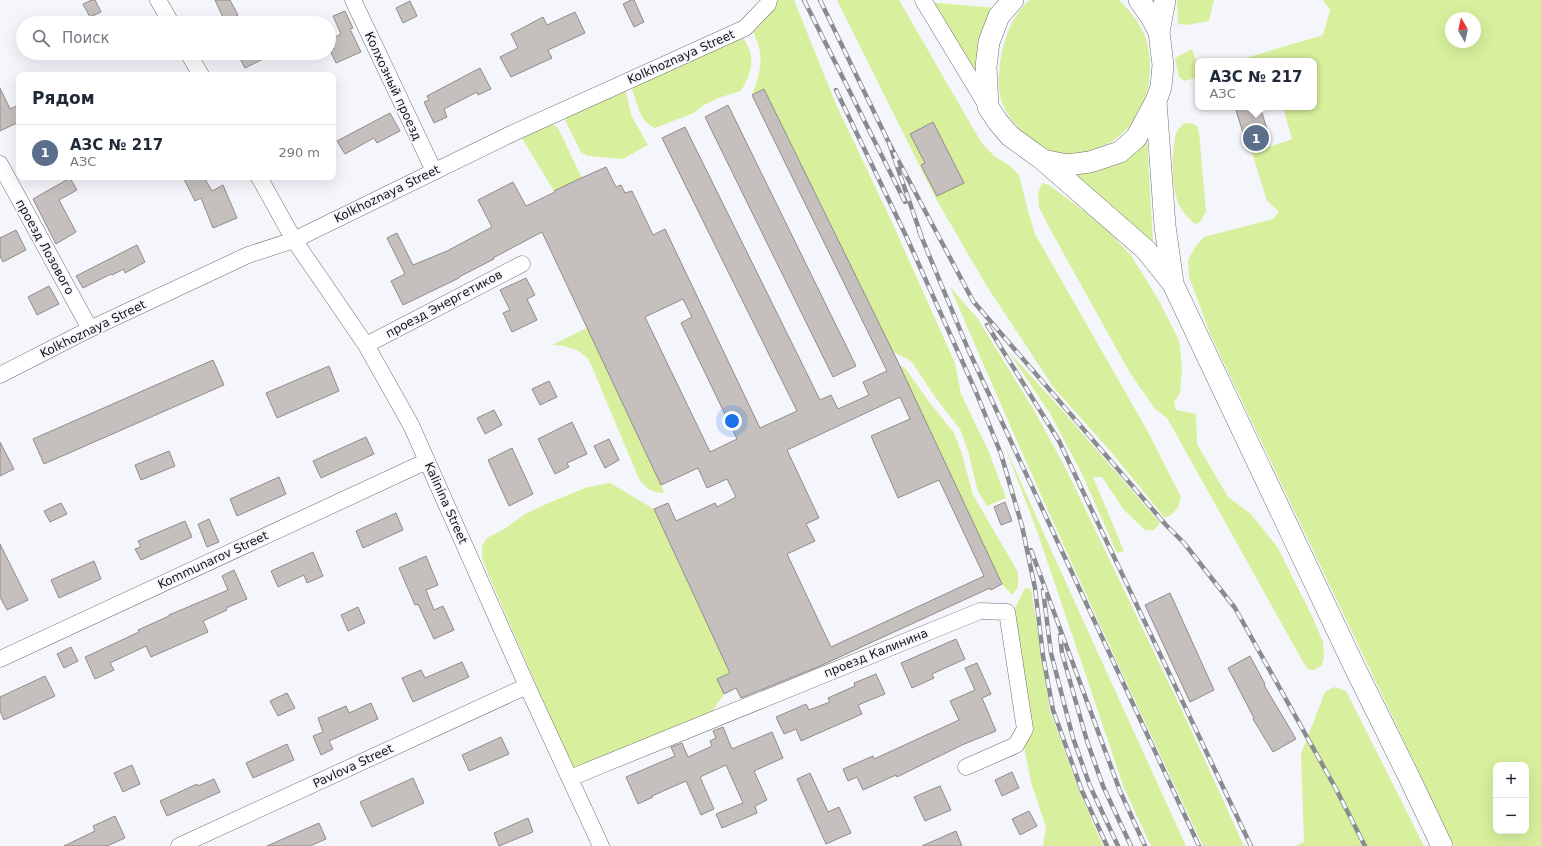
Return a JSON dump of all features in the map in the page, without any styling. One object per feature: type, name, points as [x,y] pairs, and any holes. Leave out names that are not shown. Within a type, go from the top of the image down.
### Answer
[{"type":"main road","points":[[1013,0],[999,16],[989,42],[986,67],[988,107],[1010,136],[1043,160],[1146,250],[1174,284],[1355,668],[1442,846]]},
{"type":"main road","points":[[1139,0],[1159,32]]},
{"type":"main road","points":[[1043,160],[1067,165],[1090,162],[1120,152],[1136,138],[1156,101],[1161,87],[1163,65],[1159,32],[1164,0]]},
{"type":"main road","points":[[1156,101],[1165,226],[1174,284]]},
{"type":"street","points":[[158,0],[168,16]]},
{"type":"street","name":"Колхозный проезд","points":[[353,0],[434,171]]},
{"type":"street","points":[[923,0],[988,107]]},
{"type":"street","name":"Kolkhoznaya Street","points":[[0,375],[90,329],[248,255],[294,240],[511,134],[745,28],[769,2]]},
{"type":"street","points":[[192,60],[199,72]]},
{"type":"street","name":"проезд Лозового","points":[[0,164],[90,329]]},
{"type":"street","name":"Kalinina Street","points":[[261,180],[294,240],[366,345],[411,425],[527,686],[601,846]]},
{"type":"street","name":"проезд Энергетиков","points":[[366,345],[522,264]]},
{"type":"street","name":"Kommunarov Street","points":[[0,659],[427,461]]},
{"type":"street","name":"проезд Калинина","points":[[570,778],[980,611],[1007,612],[1025,729],[1016,745],[966,767]]},
{"type":"street","name":"Pavlova Street","points":[[179,846],[527,686]]},
{"type":"green space","points":[[776,0],[794,0],[835,102],[890,218],[955,363],[961,394],[989,452],[1006,498],[987,506],[978,492],[968,451],[960,429],[935,397],[911,361],[892,351],[764,89],[752,95],[758,77],[760,53],[752,26]]},
{"type":"green space","points":[[837,0],[899,0],[981,142],[994,156],[1010,166],[1019,175],[1035,234],[1147,430],[1181,497],[1176,510],[1165,518],[1112,453],[1054,388],[986,285],[935,197]]},
{"type":"green space","points":[[1030,0],[1119,0],[1142,29],[1146,38],[1150,60],[1145,99],[1131,124],[1121,135],[1109,143],[1096,149],[1081,153],[1054,153],[1038,144],[1021,131],[1008,114],[1000,95],[999,85],[1001,54],[1007,34],[1012,24],[1023,7]]},
{"type":"green space","points":[[1177,0],[1214,0],[1209,21],[1187,25],[1178,24]]},
{"type":"green space","points":[[1323,0],[1541,0],[1541,846],[1454,846],[1211,336],[1189,277],[1188,260],[1196,246],[1204,237],[1273,219],[1279,212],[1267,201],[1252,153],[1292,139],[1284,110],[1317,110],[1317,58],[1246,58],[1323,35],[1330,10]]},
{"type":"green space","points":[[928,2],[995,8],[977,85]]},
{"type":"green space","points":[[735,37],[743,38],[750,52],[751,58],[750,71],[741,91],[721,97],[704,105],[694,113],[655,128],[642,117],[632,89],[636,84]]},
{"type":"green space","points":[[1192,49],[1195,58],[1195,78],[1185,81],[1179,77],[1175,58]]},
{"type":"green space","points":[[621,88],[626,91],[631,115],[648,145],[623,159],[588,156],[581,152],[565,120],[569,114]]},
{"type":"green space","points":[[549,122],[558,128],[582,178],[554,191],[520,135]]},
{"type":"green space","points":[[1191,123],[1197,126],[1199,132],[1206,212],[1200,222],[1195,224],[1186,216],[1179,205],[1176,198],[1173,180],[1174,142],[1178,130],[1183,124]]},
{"type":"green space","points":[[1147,141],[1153,241],[1148,243],[1140,233],[1075,174],[1097,171],[1114,165],[1130,155]]},
{"type":"green space","points":[[1042,183],[1049,185],[1103,225],[1132,257],[1158,299],[1179,340],[1182,368],[1180,393],[1174,402],[1176,410],[1196,414],[1197,444],[1228,497],[1251,514],[1278,548],[1312,616],[1323,642],[1324,656],[1322,665],[1314,670],[1308,669],[1302,660],[1167,418],[1155,409],[1130,373],[1039,207],[1038,193]]},
{"type":"green space","points":[[950,287],[978,319],[1035,412],[1066,469],[1187,721],[1244,846],[1203,846],[1074,568]]},
{"type":"green space","points":[[587,328],[664,493],[656,492],[650,489],[639,479],[587,358],[582,353],[574,349],[565,346],[552,345]]},
{"type":"green space","points":[[1008,351],[1062,410],[1160,523],[1154,530],[1145,530],[1124,510],[1102,477],[1093,477],[1124,551],[1117,553],[1082,474],[1051,415]]},
{"type":"green space","points":[[899,365],[905,368],[954,433],[962,454],[973,495],[1018,572],[1018,587],[1012,595],[1002,584]]},
{"type":"green space","points":[[1003,442],[1186,846],[1151,846],[1124,788],[1036,528]]},
{"type":"green space","points":[[610,483],[654,509],[730,673],[724,694],[712,712],[574,772],[489,576],[482,558],[482,546],[487,538],[503,530],[525,514],[588,487]]},
{"type":"green space","points":[[1025,588],[1031,589],[1050,711],[1080,793],[1103,846],[1043,846],[1046,827],[1031,782],[1020,726],[1011,616]]},
{"type":"green space","points":[[1334,687],[1346,691],[1424,846],[1295,846],[1304,842],[1301,754],[1325,692]]},
{"type":"building","points":[[95,0],[101,12],[89,16],[83,4]]},
{"type":"building","points":[[215,0],[230,0],[238,15],[222,16]]},
{"type":"building","points":[[634,0],[644,22],[634,27],[623,4]]},
{"type":"building","points":[[410,1],[417,16],[403,23],[396,8]]},
{"type":"building","points":[[345,11],[353,28],[350,29],[361,52],[336,63],[335,60],[336,60],[336,36],[341,34],[336,23],[336,16],[333,16]]},
{"type":"building","points":[[575,12],[585,33],[548,50],[552,58],[511,77],[500,57],[518,48],[511,34],[543,17],[547,25]]},
{"type":"building","points":[[241,60],[261,60],[245,68]]},
{"type":"building","points":[[480,68],[491,89],[478,95],[477,92],[444,109],[447,117],[434,123],[424,102],[429,100],[427,96]]},
{"type":"building","points":[[0,88],[10,109],[16,106],[16,123],[0,131]]},
{"type":"building","points":[[764,89],[897,360],[1002,584],[991,590],[990,588],[820,666],[741,698],[736,688],[724,694],[717,679],[730,673],[654,509],[668,503],[676,521],[715,503],[717,507],[736,497],[727,479],[707,488],[698,468],[661,485],[542,232],[459,278],[403,305],[391,281],[405,274],[387,238],[397,233],[413,265],[447,251],[492,227],[478,200],[513,182],[526,206],[555,192],[554,191],[606,167],[616,187],[621,185],[625,193],[632,191],[653,235],[665,229],[760,428],[797,411],[662,138],[685,127],[820,400],[831,395],[838,409],[869,395],[863,382],[887,371],[752,95]],"holes":[[[683,299],[692,317],[681,323],[737,439],[710,452],[645,317]],[[900,397],[910,419],[871,436],[898,498],[939,480],[984,576],[831,647],[787,554],[815,541],[806,524],[819,518],[787,450]]]},
{"type":"building","points":[[728,105],[856,366],[833,377],[705,117]]},
{"type":"building","points":[[1236,110],[1261,110],[1267,129],[1263,130],[1267,141],[1250,147],[1246,135],[1244,136]]},
{"type":"building","points":[[390,113],[400,131],[377,143],[374,138],[345,154],[337,141]]},
{"type":"building","points":[[933,122],[964,183],[937,196],[921,165],[925,163],[910,134]]},
{"type":"building","points":[[66,180],[71,180],[77,190],[59,200],[76,232],[56,244],[33,199]]},
{"type":"building","points":[[184,180],[206,180],[212,191],[223,185],[237,218],[213,228],[201,198],[195,201]]},
{"type":"building","points":[[16,230],[26,250],[3,262],[0,256],[0,238]]},
{"type":"building","points":[[137,245],[145,262],[125,273],[124,269],[83,288],[76,276]]},
{"type":"building","points":[[526,278],[535,295],[527,299],[537,320],[512,332],[503,313],[510,310],[500,290]]},
{"type":"building","points":[[49,286],[59,304],[37,315],[28,297]]},
{"type":"building","points":[[213,360],[224,385],[44,464],[33,439]]},
{"type":"building","points":[[329,366],[339,391],[277,418],[266,393]]},
{"type":"building","points":[[549,381],[557,397],[540,405],[532,389]]},
{"type":"building","points":[[494,410],[502,425],[485,434],[477,418]]},
{"type":"building","points":[[572,422],[587,454],[567,463],[569,467],[555,474],[538,439]]},
{"type":"building","points":[[366,437],[374,454],[321,478],[313,461]]},
{"type":"building","points":[[609,439],[619,460],[605,468],[594,446]]},
{"type":"building","points":[[0,442],[14,469],[0,476]]},
{"type":"building","points":[[512,448],[533,494],[509,506],[488,460]]},
{"type":"building","points":[[169,451],[175,466],[141,480],[135,465]]},
{"type":"building","points":[[279,477],[286,494],[237,516],[230,499]]},
{"type":"building","points":[[1005,502],[1012,521],[1001,525],[994,507]]},
{"type":"building","points":[[61,503],[67,514],[50,522],[44,511]]},
{"type":"building","points":[[396,513],[403,530],[363,548],[356,531]]},
{"type":"building","points":[[209,519],[219,542],[207,547],[198,524]]},
{"type":"building","points":[[185,521],[192,537],[141,560],[135,549],[141,547],[138,541]]},
{"type":"building","points":[[0,544],[28,600],[7,610],[0,597]]},
{"type":"building","points":[[313,552],[323,576],[307,583],[304,575],[278,587],[271,571]]},
{"type":"building","points":[[426,556],[438,585],[426,590],[434,610],[443,606],[454,630],[434,639],[418,604],[415,605],[399,568]]},
{"type":"building","points":[[94,561],[101,579],[59,598],[51,580]]},
{"type":"building","points":[[234,570],[247,599],[226,608],[227,610],[203,621],[208,632],[151,657],[146,646],[110,663],[114,670],[95,679],[85,657],[139,632],[138,630],[169,615],[228,590],[222,576]]},
{"type":"building","points":[[1170,593],[1214,690],[1190,702],[1145,605]]},
{"type":"building","points":[[358,607],[365,623],[348,631],[341,615]]},
{"type":"building","points":[[956,639],[965,659],[932,674],[934,678],[912,688],[901,663]]},
{"type":"building","points":[[71,647],[78,661],[64,668],[57,654]]},
{"type":"building","points":[[1250,656],[1265,684],[1264,685],[1296,739],[1273,752],[1253,719],[1254,718],[1228,668]]},
{"type":"building","points":[[462,662],[469,677],[413,702],[402,678],[421,670],[425,678]]},
{"type":"building","points":[[977,663],[991,694],[982,698],[996,731],[962,745],[897,777],[896,775],[863,790],[857,777],[848,781],[843,769],[873,756],[874,759],[959,720],[950,701],[975,690],[965,668]]},
{"type":"building","points":[[876,674],[885,694],[858,705],[862,714],[801,741],[796,729],[784,734],[776,717],[806,704],[809,710],[830,702],[828,698],[855,686],[854,683]]},
{"type":"building","points":[[45,676],[55,696],[4,720],[0,711],[0,697]]},
{"type":"building","points":[[287,693],[295,708],[278,716],[270,701]]},
{"type":"building","points":[[371,703],[378,719],[329,741],[333,749],[321,755],[313,736],[323,732],[318,718],[346,706],[349,713]]},
{"type":"building","points":[[723,727],[732,749],[772,732],[783,758],[754,771],[767,800],[755,806],[757,813],[722,828],[716,814],[743,803],[726,765],[700,777],[714,809],[701,815],[686,781],[638,804],[626,777],[675,756],[671,747],[682,743],[688,757],[712,746],[710,741],[716,738],[713,731]]},
{"type":"building","points":[[501,737],[509,754],[469,771],[462,755]]},
{"type":"building","points":[[287,744],[294,760],[253,778],[246,763]]},
{"type":"building","points":[[132,765],[140,784],[123,792],[114,773]]},
{"type":"building","points":[[1012,772],[1019,788],[1002,796],[995,780]]},
{"type":"building","points":[[810,773],[828,812],[839,807],[851,833],[826,844],[797,779]]},
{"type":"building","points":[[413,778],[424,803],[372,827],[360,802]]},
{"type":"building","points":[[214,779],[220,792],[167,816],[160,801],[197,784],[198,786]]},
{"type":"building","points":[[940,786],[951,810],[925,821],[914,797]]},
{"type":"building","points":[[1029,811],[1037,826],[1020,835],[1012,819]]},
{"type":"building","points":[[115,816],[125,838],[107,846],[64,846],[95,831],[93,826]]},
{"type":"building","points":[[528,818],[533,832],[499,846],[494,833]]},
{"type":"building","points":[[319,823],[326,839],[310,846],[267,846]]},
{"type":"building","points":[[956,831],[962,846],[922,846]]},
{"type":"railway","points":[[804,0],[905,202]]},
{"type":"railway","points":[[820,0],[889,143]]},
{"type":"railway","points":[[836,90],[907,238],[976,392],[1001,454],[1022,526],[1035,588],[1043,656],[1053,710],[1082,791],[1107,846]]},
{"type":"railway","points":[[921,235],[889,143],[973,301],[1166,525],[1184,543],[1235,608],[1336,789],[1365,846]]},
{"type":"railway","points":[[919,231],[968,349],[1199,846]]},
{"type":"railway","points":[[987,325],[1059,441],[1251,846]]},
{"type":"railway","points":[[1031,550],[1120,791],[1145,846]]},
{"type":"railway","points":[[1043,590],[1051,653],[1073,738],[1090,786],[1118,846]]},
{"type":"railway","points":[[1060,635],[1062,653],[1087,741],[1103,786],[1131,846]]},
{"type":"place","name":"АЗС № 217","points":[[1256,138]]}]
